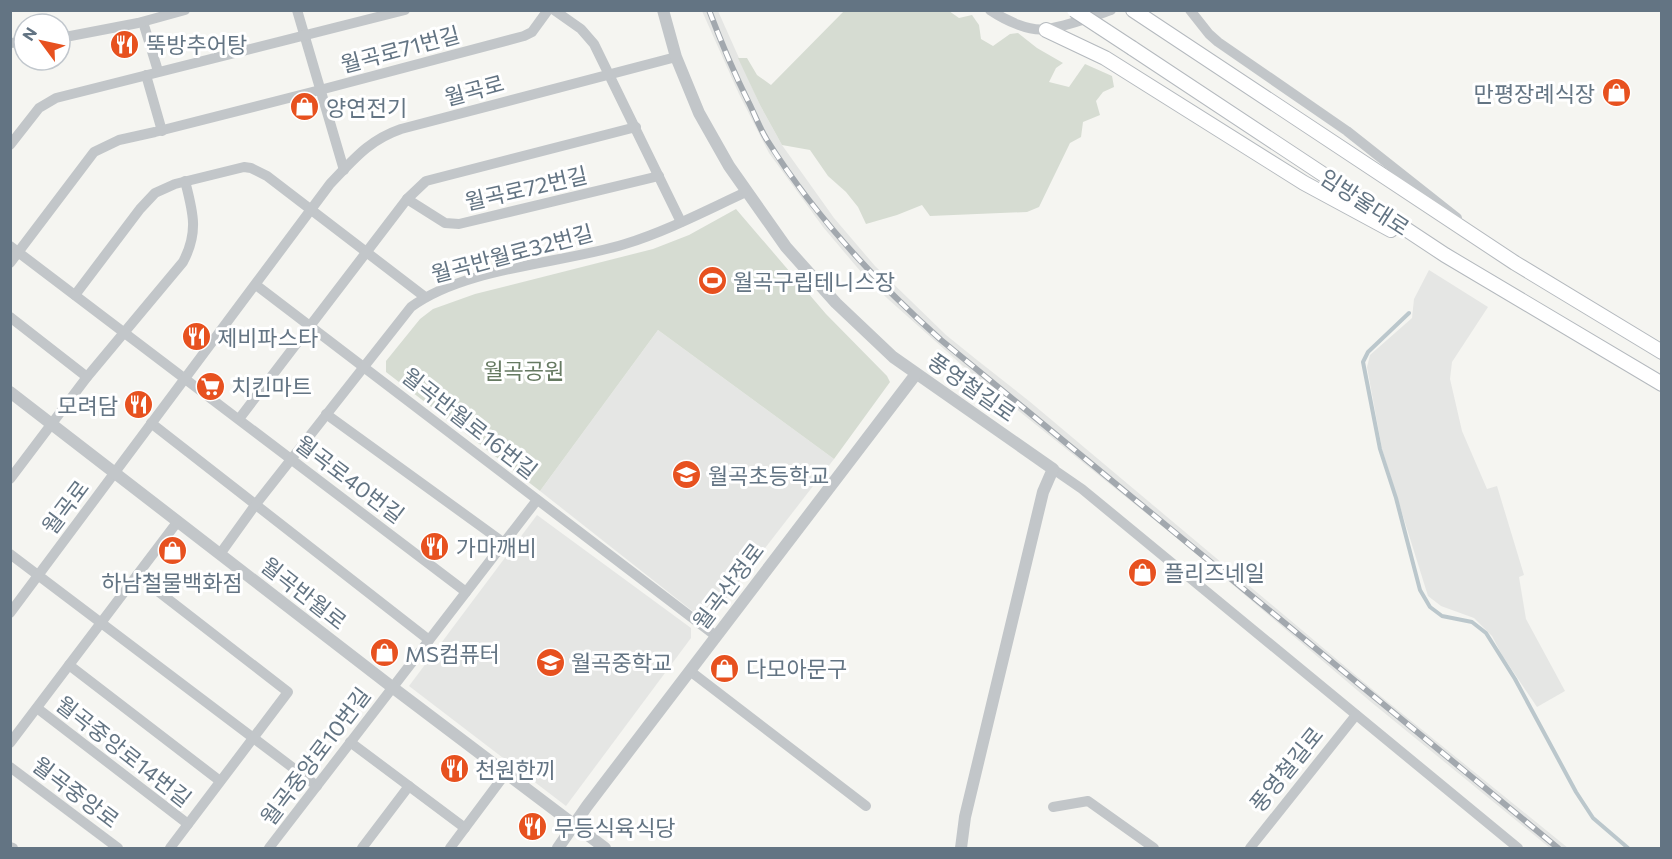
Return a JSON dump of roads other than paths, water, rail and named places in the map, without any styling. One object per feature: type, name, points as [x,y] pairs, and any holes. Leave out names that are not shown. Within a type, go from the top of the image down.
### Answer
[{"type":"main road","name":"임방울대로","points":[[1074,10],[1444,255],[1662,384]]},
{"type":"main road","name":"임방울대로","points":[[1133,10],[1507,257],[1662,352]]},
{"type":"main road","points":[[1046,30],[1105,58],[1304,183],[1414,242],[1444,255]]},
{"type":"street","points":[[72,36],[143,22],[185,10]]},
{"type":"street","points":[[297,10],[344,170]]},
{"type":"street","name":"월곡로71번길","points":[[10,145],[39,108],[56,98],[405,10]]},
{"type":"street","name":"월곡로71번길","points":[[10,263],[15,249],[94,152],[118,140],[162,131],[524,36],[532,32],[548,10]]},
{"type":"street","points":[[554,10],[581,28],[594,44],[681,222]]},
{"type":"street","name":"풍영철길로","points":[[663,10],[675,57],[699,113],[729,166],[786,247],[836,303],[893,357],[1053,469]]},
{"type":"street","points":[[990,10],[1002,18],[1046,30],[1111,10]]},
{"type":"street","points":[[1190,10],[1218,42],[1347,131],[1507,257]]},
{"type":"street","points":[[1201,10],[1202,26]]},
{"type":"street","points":[[143,22],[162,70]]},
{"type":"street","name":"월곡로","points":[[10,613],[330,184],[362,150],[383,135],[392,132],[675,57]]},
{"type":"street","points":[[146,75],[162,131]]},
{"type":"street","name":"월곡로72번길","points":[[368,252],[407,199],[426,181],[636,127]]},
{"type":"street","points":[[75,295],[155,193],[185,181],[235,168],[251,168],[267,176],[425,297]]},
{"type":"street","name":"월곡로72번길","points":[[407,199],[445,223],[459,224],[659,176]]},
{"type":"street","points":[[11,477],[87,377],[183,262],[193,235],[194,218],[185,181]]},
{"type":"street","name":"월곡반월로32번길","points":[[220,554],[291,458],[411,307],[425,297],[487,275],[625,244],[681,222],[746,192]]},
{"type":"street","name":"월곡로40번길","points":[[15,249],[466,591]]},
{"type":"street","points":[[240,419],[368,252]]},
{"type":"street","name":"월곡반월로16번길","points":[[256,285],[537,500],[392,687]]},
{"type":"street","points":[[10,317],[87,377]]},
{"type":"street","name":"월곡산정로","points":[[558,849],[574,824],[916,374]]},
{"type":"street","name":"월곡반월로","points":[[10,392],[392,687],[574,824]]},
{"type":"street","points":[[326,414],[504,543]]},
{"type":"street","points":[[151,423],[429,640]]},
{"type":"street","points":[[961,849],[965,817],[1043,492],[1053,469],[1082,489],[1518,849]]},
{"type":"street","points":[[537,500],[716,636]]},
{"type":"street","points":[[10,743],[178,521]]},
{"type":"street","points":[[10,554],[316,786]]},
{"type":"street","name":"월곡중앙로14번길","points":[[137,575],[288,692],[170,849]]},
{"type":"street","name":"월곡중앙로14번길","points":[[69,665],[220,781]]},
{"type":"street","points":[[690,671],[866,806]]},
{"type":"street","name":"월곡중앙로10번길","points":[[269,849],[392,687]]},
{"type":"street","name":"월곡중앙로14번길","points":[[37,708],[188,824]]},
{"type":"street","name":"풍영철길로","points":[[1250,849],[1356,715]]},
{"type":"street","points":[[350,742],[465,828]]},
{"type":"street","name":"월곡중앙로","points":[[10,767],[118,849]]},
{"type":"street","points":[[450,849],[506,773]]},
{"type":"street","points":[[362,849],[409,786]]},
{"type":"street","points":[[1053,807],[1088,801],[1154,849]]},
{"type":"street","points":[[574,824],[605,849]]},
{"type":"waterway","points":[[1409,313],[1368,352],[1363,362],[1380,449],[1396,498],[1420,590],[1430,607],[1442,616],[1472,622],[1486,633],[1515,679],[1576,792],[1593,818],[1628,848]]},
{"type":"railway","points":[[709,10],[733,69],[767,140],[825,221],[869,271],[941,340],[1558,848]]},
{"type":"place","name":"뚝방추어탕","points":[[125,44]]},
{"type":"place","name":"만평장례식장","points":[[1616,93]]},
{"type":"place","name":"양연전기","points":[[305,107]]},
{"type":"place","name":"월곡구립테니스장","points":[[712,281]]},
{"type":"place","name":"제비파스타","points":[[196,337]]},
{"type":"place","name":"치킨마트","points":[[210,386]]},
{"type":"place","name":"모려담","points":[[139,405]]},
{"type":"place","name":"월곡초등학교","points":[[687,475]]},
{"type":"place","name":"가마깨비","points":[[435,547]]},
{"type":"place","name":"하남철물백화점","points":[[172,550]]},
{"type":"place","name":"플리즈네일","points":[[1143,572]]},
{"type":"place","name":"MS컴퓨터","points":[[384,653]]},
{"type":"place","name":"월곡중학교","points":[[550,662]]},
{"type":"place","name":"다모아문구","points":[[725,668]]},
{"type":"place","name":"천원한끼","points":[[454,769]]},
{"type":"place","name":"무등식육식당","points":[[533,827]]},
{"type":"park label","name":"월곡공원","points":[[524,370]]}]
